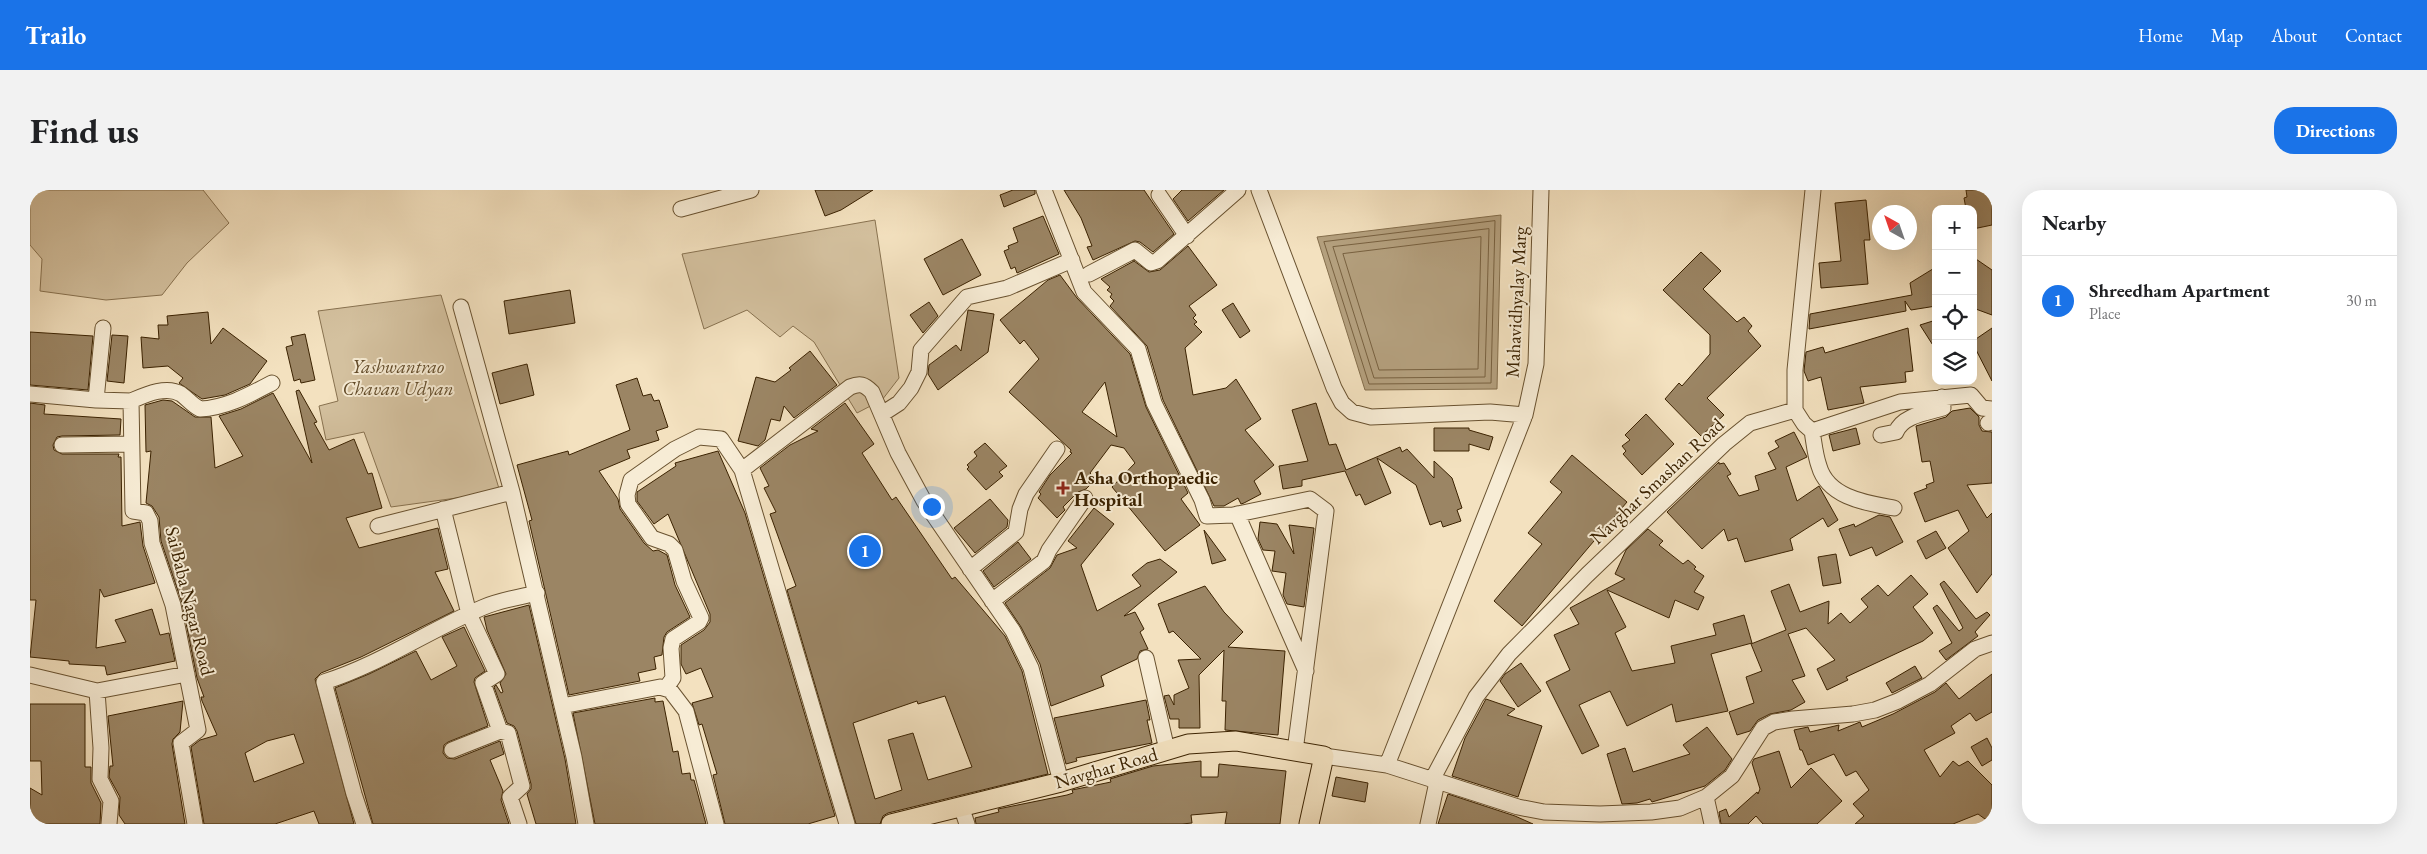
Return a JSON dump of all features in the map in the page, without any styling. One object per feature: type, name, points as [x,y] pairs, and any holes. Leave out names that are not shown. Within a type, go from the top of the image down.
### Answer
[{"type":"main road","name":"Navghar Road","points":[[891,824],[964,815],[1061,782],[1188,744],[1236,741],[1324,756]]},
{"type":"main road","points":[[1308,824],[1324,756]]},
{"type":"street","points":[[681,209],[751,190]]},
{"type":"street","points":[[1044,190],[1084,292],[1138,349],[1154,403],[1202,500],[1207,516],[1237,514],[1310,498],[1326,511],[1295,751]]},
{"type":"street","points":[[1090,274],[1136,250],[1151,263],[1157,261],[1238,190]]},
{"type":"street","points":[[1259,190],[1334,388],[1342,403],[1352,412],[1371,417],[1490,412],[1525,415]]},
{"type":"street","name":"Mahavidhyalay Marg","points":[[1387,765],[1525,415],[1536,364],[1541,190]]},
{"type":"street","points":[[1813,190],[1795,370],[1794,410],[1804,424],[1812,431],[1819,468],[1831,485],[1859,502],[1894,508]]},
{"type":"street","points":[[1158,195],[1187,236]]},
{"type":"street","points":[[882,414],[899,403],[911,388],[919,372],[921,350],[967,297],[1007,288],[1072,260]]},
{"type":"street","points":[[461,307],[512,492],[537,593],[586,824]]},
{"type":"street","points":[[96,400],[103,328]]},
{"type":"street","points":[[30,394],[130,401],[154,392],[168,391],[181,394],[200,409],[210,409],[243,398],[272,383]]},
{"type":"street","points":[[742,470],[850,387],[859,384],[865,385],[872,392],[898,453],[924,501],[1013,631],[1031,668],[1061,782]]},
{"type":"street","points":[[1812,431],[1900,402],[1942,397],[1971,395],[1991,418]]},
{"type":"street","points":[[1881,435],[1896,432],[1904,422],[1943,408],[1942,397]]},
{"type":"street","name":"Sai Baba Nagar Road","points":[[130,401],[132,511],[146,513],[150,521],[152,543],[173,605],[198,730],[181,743],[195,824]]},
{"type":"street","name":"Navghar Smashan Road","points":[[1428,824],[1434,781],[1476,697],[1509,654],[1567,595],[1724,444],[1750,423],[1794,410]]},
{"type":"street","points":[[666,688],[673,678],[671,648],[673,639],[700,622],[701,618],[684,581],[674,550],[669,544],[652,538],[628,504],[628,487],[631,480],[675,449],[700,437],[721,439],[742,470],[847,824]]},
{"type":"street","points":[[62,445],[131,444]]},
{"type":"street","points":[[970,569],[1016,532],[1020,509],[1026,494],[1057,449]]},
{"type":"street","points":[[378,526],[512,492]]},
{"type":"street","points":[[992,601],[1044,562],[1056,538],[1085,498]]},
{"type":"street","points":[[443,510],[469,614],[497,674],[483,683],[500,731]]},
{"type":"street","points":[[1237,514],[1306,671]]},
{"type":"street","points":[[364,824],[324,682],[389,656],[487,606],[537,593]]},
{"type":"street","points":[[1324,756],[1387,765],[1518,807],[1544,812],[1600,814],[1651,812],[1680,808],[1706,797],[1732,776],[1762,728],[1774,722],[1854,714],[1890,704],[1930,684],[1975,648],[1992,643]]},
{"type":"street","points":[[1146,658],[1167,750]]},
{"type":"street","points":[[30,675],[97,691],[187,674]]},
{"type":"street","points":[[562,706],[660,687],[670,690],[686,710],[716,824]]},
{"type":"street","points":[[97,691],[101,748],[100,779],[110,801],[109,824]]},
{"type":"street","points":[[452,750],[500,731],[508,733],[522,786],[510,797],[519,824]]},
{"type":"street","points":[[1706,797],[1712,824]]},
{"type":"green space","points":[[30,190],[203,190],[229,223],[187,263],[162,295],[106,300],[40,291],[42,259],[30,245]]},
{"type":"green space","points":[[875,220],[899,378],[882,400],[857,413],[814,342],[793,326],[780,337],[747,310],[704,329],[682,254]]},
{"type":"green space","name":"Yashwantrao Chavan Udyan","points":[[441,295],[500,492],[391,507],[364,432],[326,440],[319,406],[338,401],[318,311]]},
{"type":"water","points":[[1501,215],[1497,389],[1365,390],[1317,237]]},
{"type":"building","points":[[815,190],[873,190],[841,210],[825,216]]},
{"type":"building","points":[[1013,190],[1035,190],[1035,194],[1004,207],[1000,195]]},
{"type":"building","points":[[1064,190],[1144,190],[1174,234],[1153,252],[1140,242],[1135,241],[1093,260],[1087,247],[1092,246],[1081,218]]},
{"type":"building","points":[[1182,190],[1224,190],[1188,221],[1173,199]]},
{"type":"building","points":[[1966,190],[1992,190],[1992,225],[1977,228],[1977,205],[1965,205],[1964,198],[1967,197]]},
{"type":"building","points":[[1866,200],[1870,240],[1864,240],[1868,284],[1821,288],[1819,263],[1841,261],[1835,203]]},
{"type":"building","points":[[1043,216],[1059,254],[1017,273],[1015,267],[1011,269],[1004,251],[1009,249],[1008,246],[1018,242],[1013,228]]},
{"type":"building","points":[[962,239],[981,275],[943,295],[924,259]]},
{"type":"building","points":[[1188,246],[1217,285],[1189,306],[1196,315],[1193,318],[1197,322],[1194,324],[1202,332],[1185,348],[1193,395],[1226,388],[1236,379],[1261,419],[1245,430],[1274,465],[1254,481],[1261,494],[1241,504],[1238,498],[1224,506],[1214,506],[1163,400],[1147,346],[1110,306],[1114,301],[1110,297],[1112,294],[1107,290],[1110,287],[1101,279],[1134,261],[1149,272],[1160,270]]},
{"type":"building","points":[[1701,252],[1721,271],[1703,289],[1737,322],[1744,317],[1752,326],[1748,331],[1761,346],[1707,398],[1724,415],[1701,436],[1665,399],[1679,383],[1682,386],[1710,354],[1710,335],[1663,290]]},
{"type":"building","points":[[1977,260],[1992,270],[1992,315],[1977,309]]},
{"type":"building","points":[[1932,269],[1932,307],[1911,310],[1905,301],[1906,311],[1809,329],[1810,314],[1912,295],[1910,283]]},
{"type":"building","points":[[1060,275],[1077,298],[1130,354],[1146,407],[1188,493],[1181,499],[1200,525],[1165,551],[1112,487],[1135,463],[1124,448],[1111,445],[1090,473],[1096,479],[1086,489],[1078,492],[1063,507],[1065,510],[1057,518],[1038,498],[1041,494],[1039,492],[1050,475],[1072,453],[1009,392],[1039,359],[1024,340],[1020,344],[1000,320],[1048,280]],"holes":[[[1105,382],[1117,437],[1082,412]]]},
{"type":"building","points":[[570,290],[575,323],[509,334],[504,301]]},
{"type":"building","points":[[929,302],[938,316],[923,333],[910,315]]},
{"type":"building","points":[[1233,303],[1250,331],[1240,338],[1222,310]]},
{"type":"building","points":[[968,310],[994,314],[988,352],[938,390],[928,374],[929,365],[956,345],[961,351]]},
{"type":"building","points":[[208,312],[211,344],[223,328],[267,361],[250,384],[225,395],[202,399],[179,383],[183,378],[168,366],[143,368],[141,337],[159,339],[158,325],[168,325],[167,316]]},
{"type":"building","points":[[1932,321],[1932,344],[1920,325]]},
{"type":"building","points":[[1908,328],[1913,371],[1905,372],[1906,382],[1860,387],[1864,403],[1828,410],[1821,377],[1808,381],[1804,371],[1806,352],[1823,347],[1825,353]]},
{"type":"building","points":[[1992,328],[1992,381],[1977,352],[1977,338]]},
{"type":"building","points":[[30,332],[93,336],[88,390],[30,385]]},
{"type":"building","points":[[305,334],[315,380],[301,383],[300,379],[294,381],[286,347],[293,345],[291,337]]},
{"type":"building","points":[[112,335],[128,336],[124,383],[107,381]]},
{"type":"building","points":[[810,351],[837,385],[794,418],[784,406],[780,421],[771,419],[765,440],[758,446],[738,441],[756,377],[775,382],[791,370],[789,368]]},
{"type":"building","points":[[527,364],[534,395],[500,404],[492,373]]},
{"type":"building","points":[[637,378],[643,396],[651,394],[654,401],[659,400],[668,427],[656,431],[659,440],[627,450],[630,458],[599,471],[618,499],[620,509],[644,543],[653,551],[658,550],[667,555],[675,585],[690,617],[667,632],[664,637],[662,655],[654,657],[656,669],[638,673],[640,681],[569,695],[529,521],[532,520],[517,465],[568,451],[569,455],[630,430],[616,385]]},
{"type":"building","points":[[299,390],[317,422],[314,423],[329,450],[354,439],[368,474],[372,473],[382,508],[346,518],[359,548],[438,528],[448,569],[435,572],[454,611],[361,657],[321,673],[315,679],[354,824],[319,824],[314,811],[275,824],[204,824],[191,747],[200,740],[217,735],[202,701],[201,697],[204,697],[197,678],[182,603],[161,541],[159,517],[152,506],[146,503],[151,451],[146,452],[145,405],[163,400],[172,401],[195,417],[211,417],[215,468],[243,456],[219,416],[241,409],[273,393],[312,463],[296,391]],"holes":[[[294,734],[304,763],[254,782],[245,753],[267,741]]]},
{"type":"building","points":[[30,403],[45,405],[44,414],[121,419],[120,435],[62,436],[57,437],[53,445],[54,450],[62,454],[119,454],[118,457],[121,457],[122,526],[140,522],[143,546],[155,583],[104,597],[100,589],[96,648],[126,642],[115,620],[152,609],[160,635],[169,633],[175,661],[107,675],[105,666],[69,664],[69,661],[30,657],[36,600],[30,600]]},
{"type":"building","points":[[845,403],[874,444],[862,453],[892,500],[896,497],[952,579],[955,577],[1005,636],[1022,671],[1048,774],[888,813],[883,816],[880,824],[856,824],[787,590],[796,586],[770,514],[776,512],[764,488],[769,486],[760,468],[790,445],[818,431],[811,429]],"holes":[[[945,696],[972,767],[928,780],[913,733],[888,740],[902,790],[875,799],[853,723],[917,701],[918,704]]]},
{"type":"building","points":[[1316,403],[1329,445],[1336,444],[1346,470],[1400,447],[1402,452],[1407,449],[1434,478],[1434,461],[1452,478],[1462,508],[1457,510],[1461,521],[1443,527],[1441,521],[1430,525],[1416,485],[1377,458],[1391,493],[1365,505],[1360,494],[1356,496],[1345,471],[1302,480],[1302,486],[1283,489],[1279,466],[1308,461],[1292,410]]},
{"type":"building","points":[[1970,408],[1979,417],[1979,425],[1982,431],[1992,432],[1992,483],[1967,485],[1987,518],[1992,513],[1992,574],[1977,593],[1948,548],[1969,531],[1958,510],[1925,522],[1914,493],[1927,488],[1926,485],[1934,482],[1930,461],[1922,462],[1916,426],[1946,417],[1952,411]]},
{"type":"building","points":[[1646,414],[1674,444],[1642,475],[1623,454],[1626,451],[1622,446],[1630,440],[1625,435]]},
{"type":"building","points":[[1434,428],[1469,428],[1469,430],[1493,437],[1489,450],[1469,444],[1469,451],[1434,451]]},
{"type":"building","points":[[1856,428],[1860,444],[1833,451],[1829,435]]},
{"type":"building","points":[[1794,432],[1807,457],[1786,467],[1797,501],[1819,486],[1838,520],[1828,527],[1823,518],[1790,539],[1793,550],[1745,562],[1737,538],[1728,541],[1724,529],[1702,549],[1667,512],[1719,462],[1719,464],[1724,463],[1731,474],[1727,476],[1739,496],[1759,490],[1755,476],[1776,469],[1768,453],[1779,447],[1775,441]]},
{"type":"building","points":[[985,443],[1007,466],[999,472],[1003,476],[986,490],[967,469],[969,467],[967,465],[977,456],[974,452]]},
{"type":"building","points":[[718,451],[745,513],[835,816],[808,824],[725,824],[713,775],[717,774],[702,724],[699,725],[692,703],[713,697],[701,668],[686,674],[681,664],[681,645],[704,630],[710,622],[710,614],[668,514],[654,524],[637,501],[637,492],[676,466],[675,463]]},
{"type":"building","points":[[1572,455],[1627,502],[1522,626],[1494,601],[1542,544],[1528,533],[1562,492],[1550,482]]},
{"type":"building","points":[[990,499],[1008,520],[1007,527],[975,553],[954,528]]},
{"type":"building","points":[[1094,508],[1114,524],[1081,565],[1097,611],[1141,586],[1132,575],[1147,563],[1160,559],[1177,572],[1124,616],[1135,612],[1144,629],[1140,632],[1148,649],[1140,651],[1137,659],[1101,676],[1104,686],[1051,706],[1040,664],[1021,627],[1005,603],[1050,568],[1057,555],[1077,548],[1068,541]]},
{"type":"building","points":[[1879,515],[1890,517],[1903,542],[1876,556],[1872,547],[1850,556],[1839,529],[1854,524],[1855,527]]},
{"type":"building","points":[[1260,522],[1277,524],[1294,554],[1289,525],[1314,528],[1304,607],[1287,604],[1283,595],[1286,573],[1272,571],[1275,551],[1263,550],[1258,539]]},
{"type":"building","points":[[1648,529],[1663,541],[1659,545],[1683,564],[1688,560],[1696,567],[1694,569],[1704,576],[1694,592],[1704,597],[1698,610],[1675,600],[1669,618],[1607,590],[1626,627],[1615,633],[1632,671],[1675,663],[1671,646],[1716,635],[1713,624],[1744,615],[1752,643],[1711,654],[1728,711],[1676,722],[1672,704],[1627,726],[1610,691],[1579,705],[1599,746],[1582,754],[1546,682],[1570,670],[1554,635],[1579,624],[1570,608],[1625,579],[1615,574],[1626,550]]},
{"type":"building","points":[[1204,530],[1226,560],[1212,564]]},
{"type":"building","points":[[1936,531],[1946,548],[1926,559],[1917,541]]},
{"type":"building","points":[[1018,542],[1031,559],[994,587],[983,571]]},
{"type":"building","points":[[1836,554],[1841,583],[1823,586],[1818,557]]},
{"type":"building","points":[[1911,575],[1928,594],[1913,607],[1933,633],[1923,641],[1846,677],[1848,680],[1827,690],[1817,669],[1835,660],[1806,628],[1788,634],[1805,676],[1792,680],[1805,702],[1791,710],[1770,714],[1758,720],[1750,731],[1737,735],[1729,712],[1754,703],[1746,677],[1762,671],[1751,644],[1786,630],[1771,591],[1789,584],[1800,612],[1829,601],[1828,624],[1841,613],[1850,623],[1868,607],[1861,599],[1878,585],[1888,596]]},
{"type":"building","points":[[1944,581],[1976,619],[1987,612],[1990,615],[1975,632],[1978,636],[1946,660],[1939,651],[1952,643],[1933,608],[1937,605],[1959,631],[1963,628],[1940,584]]},
{"type":"building","points":[[1205,586],[1224,612],[1243,632],[1228,647],[1285,651],[1278,735],[1225,730],[1226,701],[1222,701],[1224,650],[1199,675],[1200,728],[1179,728],[1179,719],[1170,719],[1164,696],[1169,695],[1174,705],[1174,695],[1189,688],[1178,660],[1201,659],[1173,631],[1169,633],[1158,604]]},
{"type":"building","points":[[529,605],[565,759],[576,824],[536,824],[527,794],[531,789],[531,784],[517,731],[514,726],[507,723],[494,687],[496,685],[501,693],[503,692],[500,683],[506,674],[487,630],[484,617]]},
{"type":"building","points":[[464,627],[485,671],[475,678],[474,682],[488,726],[448,742],[444,745],[443,753],[447,758],[455,759],[500,741],[504,754],[490,760],[503,791],[501,800],[509,824],[373,824],[335,688],[416,651],[431,680],[457,666],[442,637]]},
{"type":"building","points":[[1521,663],[1541,691],[1518,707],[1500,681],[1505,674]]},
{"type":"building","points":[[1915,666],[1922,678],[1892,693],[1886,683]]},
{"type":"building","points":[[1992,674],[1992,712],[1976,721],[1970,713],[1951,726],[1955,733],[1924,750],[1940,777],[1953,761],[1959,766],[1968,761],[1992,785],[1992,824],[1978,814],[1953,824],[1855,824],[1864,816],[1853,804],[1869,790],[1856,771],[1846,776],[1834,754],[1808,765],[1802,750],[1800,750],[1794,730],[1808,727],[1810,732],[1839,725],[1838,731],[1860,722],[1862,727],[1893,714],[1935,692],[1946,683],[1959,699]]},
{"type":"building","points":[[655,698],[655,702],[663,701],[673,752],[678,751],[682,774],[690,773],[691,780],[694,780],[706,824],[595,824],[573,713]]},
{"type":"building","points":[[1486,699],[1515,709],[1507,715],[1542,726],[1518,797],[1452,776],[1465,738]]},
{"type":"building","points":[[1146,700],[1150,720],[1147,720],[1152,743],[1076,758],[1077,761],[1066,764],[1054,718]]},
{"type":"building","points":[[183,701],[180,732],[173,739],[172,744],[185,824],[125,824],[119,815],[120,797],[109,777],[110,766],[113,766],[108,716]]},
{"type":"building","points":[[30,704],[85,704],[85,767],[91,767],[91,783],[101,803],[100,824],[30,824],[30,788],[42,795],[41,761],[30,761]]},
{"type":"building","points":[[1707,727],[1732,759],[1725,770],[1705,786],[1652,802],[1650,799],[1637,803],[1622,804],[1607,754],[1625,748],[1633,772],[1690,754],[1683,745]]},
{"type":"building","points":[[1987,738],[1992,748],[1992,760],[1982,766],[1971,747]]},
{"type":"building","points":[[1779,751],[1791,788],[1811,768],[1842,801],[1817,824],[1763,824],[1756,816],[1748,824],[1721,824],[1719,812],[1726,809],[1729,817],[1757,792],[1758,794],[1760,789],[1752,763],[1754,759]]},
{"type":"building","points":[[1201,761],[1201,777],[1218,777],[1219,764],[1286,771],[1280,824],[1225,824],[1227,812],[1191,815],[1192,823],[1182,824],[976,824],[975,818],[999,812],[998,809],[1067,795],[1073,793],[1072,790],[1111,782],[1110,779],[1153,766]]},
{"type":"building","points":[[1336,777],[1368,783],[1365,802],[1332,796]]},
{"type":"building","points":[[1448,794],[1515,816],[1533,824],[1438,824]]},
{"type":"place","name":"Asha Orthopaedic Hospital","points":[[1063,488]]},
{"type":"place","name":"Shreedham Apartment","points":[[865,551]]}]
